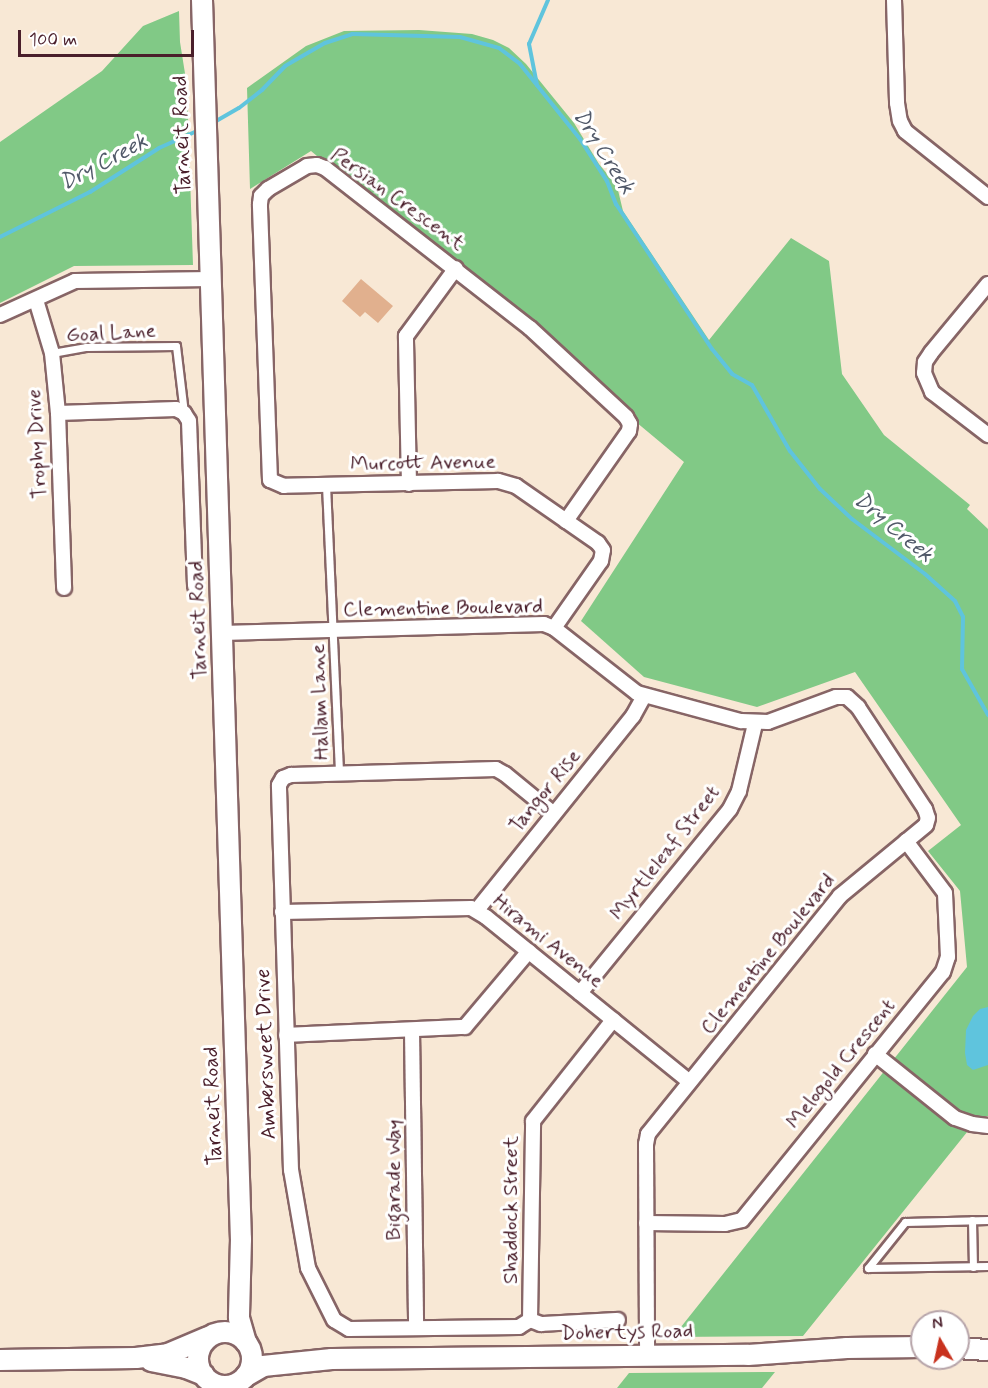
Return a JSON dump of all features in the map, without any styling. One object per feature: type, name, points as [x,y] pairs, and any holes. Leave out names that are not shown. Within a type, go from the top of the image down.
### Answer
[{"type":"street","name":"Tarneit Road","points":[[202,0],[241,1239],[239,1318],[248,1346]]},
{"type":"street","points":[[894,0],[897,104],[900,121],[905,131],[988,197]]},
{"type":"street","name":"Persian Crescent","points":[[273,483],[269,469],[261,196],[307,166],[316,165],[325,168],[530,328],[629,421],[629,431],[566,521]]},
{"type":"street","points":[[409,484],[406,336],[456,268]]},
{"type":"street","points":[[0,315],[75,281],[211,279]]},
{"type":"street","points":[[988,284],[931,353],[925,362],[924,373],[926,384],[932,392],[988,435]]},
{"type":"street","name":"Trophy Drive","points":[[36,300],[52,353],[58,413],[64,588]]},
{"type":"street","points":[[58,413],[176,409],[184,413],[189,421],[195,586]]},
{"type":"street","name":"Murcott Avenue","points":[[273,483],[284,486],[498,480],[516,486],[602,546],[603,556],[554,628]]},
{"type":"street","name":"Clementine Boulevard","points":[[222,633],[527,624],[554,628],[644,696],[755,724],[778,720],[840,696],[851,698],[927,812],[926,825],[840,896],[646,1138],[647,1356]]},
{"type":"street","name":"Tangor Rise","points":[[477,910],[633,716],[644,696]]},
{"type":"street","name":"Myrtleleaf Street","points":[[580,993],[730,809],[739,791],[755,724]]},
{"type":"street","name":"Ambersweet Drive","points":[[554,814],[496,769],[291,775],[283,778],[279,783],[291,1170],[308,1268],[334,1320],[340,1326],[349,1329],[519,1327],[530,1320],[542,1324],[618,1320]]},
{"type":"street","name":"Melogold Crescent","points":[[646,1223],[725,1224],[742,1220],[947,964],[945,893],[906,841]]},
{"type":"street","name":"Hirami Avenue","points":[[282,912],[451,907],[477,910],[690,1082]]},
{"type":"street","points":[[286,1035],[457,1029],[470,1024],[528,951]]},
{"type":"street","name":"Shaddock Street","points":[[530,1320],[533,1121],[614,1020]]},
{"type":"street","name":"Bigarade Way","points":[[412,1031],[416,1328]]},
{"type":"street","points":[[875,1054],[955,1118],[988,1126]]},
{"type":"street","name":"Tarneit Road","points":[[212,1335],[229,1301],[241,1239]]},
{"type":"street","points":[[0,1360],[136,1359],[168,1354],[212,1335],[232,1333],[248,1346],[252,1359],[243,1381],[228,1385],[211,1382],[186,1368],[136,1359]]},
{"type":"street","points":[[211,1382],[198,1360],[202,1343],[212,1335]]},
{"type":"street","name":"Dohertys Road","points":[[248,1346],[332,1359]]},
{"type":"street","name":"Dohertys Road","points":[[243,1381],[263,1366],[332,1359],[769,1354],[847,1348],[910,1347]]},
{"type":"street","points":[[970,1349],[988,1350]]},
{"type":"lane","name":"Goal Lane","points":[[52,353],[86,347],[176,346],[184,413]]},
{"type":"lane","name":"Hallam Lane","points":[[326,485],[331,606],[335,630],[339,774]]},
{"type":"lane","points":[[972,1220],[973,1267]]},
{"type":"lane","points":[[988,1220],[905,1222],[868,1268],[988,1266]]},
{"type":"green space","points":[[179,11],[180,42],[187,86],[193,265],[74,266],[0,303],[0,142],[102,71],[143,26]]},
{"type":"green space","points":[[419,30],[472,34],[493,40],[509,48],[526,64],[574,123],[599,164],[617,186],[623,211],[709,340],[791,238],[829,261],[842,374],[884,435],[970,505],[967,509],[988,529],[988,1116],[980,1116],[803,1336],[673,1337],[967,967],[960,891],[928,851],[961,825],[855,672],[757,707],[644,677],[581,621],[684,462],[311,151],[250,189],[247,88],[306,46],[344,31]]},
{"type":"green space","points":[[775,1372],[762,1388],[617,1388],[629,1373]]},
{"type":"water","points":[[988,1007],[988,1065],[973,1070],[967,1065],[966,1030],[973,1016],[980,1009]]},
{"type":"building","points":[[361,279],[393,306],[378,323],[365,312],[360,317],[342,301]]},
{"type":"waterway","points":[[537,85],[529,44],[548,0]]},
{"type":"waterway","name":"Dry Creek","points":[[211,124],[239,108],[262,90],[285,66],[325,43],[352,34],[460,37],[499,48],[520,64],[580,139],[607,181],[616,204],[712,349],[732,374],[752,385],[790,451],[820,489],[852,519],[925,574],[955,601],[963,617],[962,669],[988,715]]},
{"type":"waterway","name":"Dry Creek","points":[[0,237],[90,192],[159,148],[199,130]]}]
